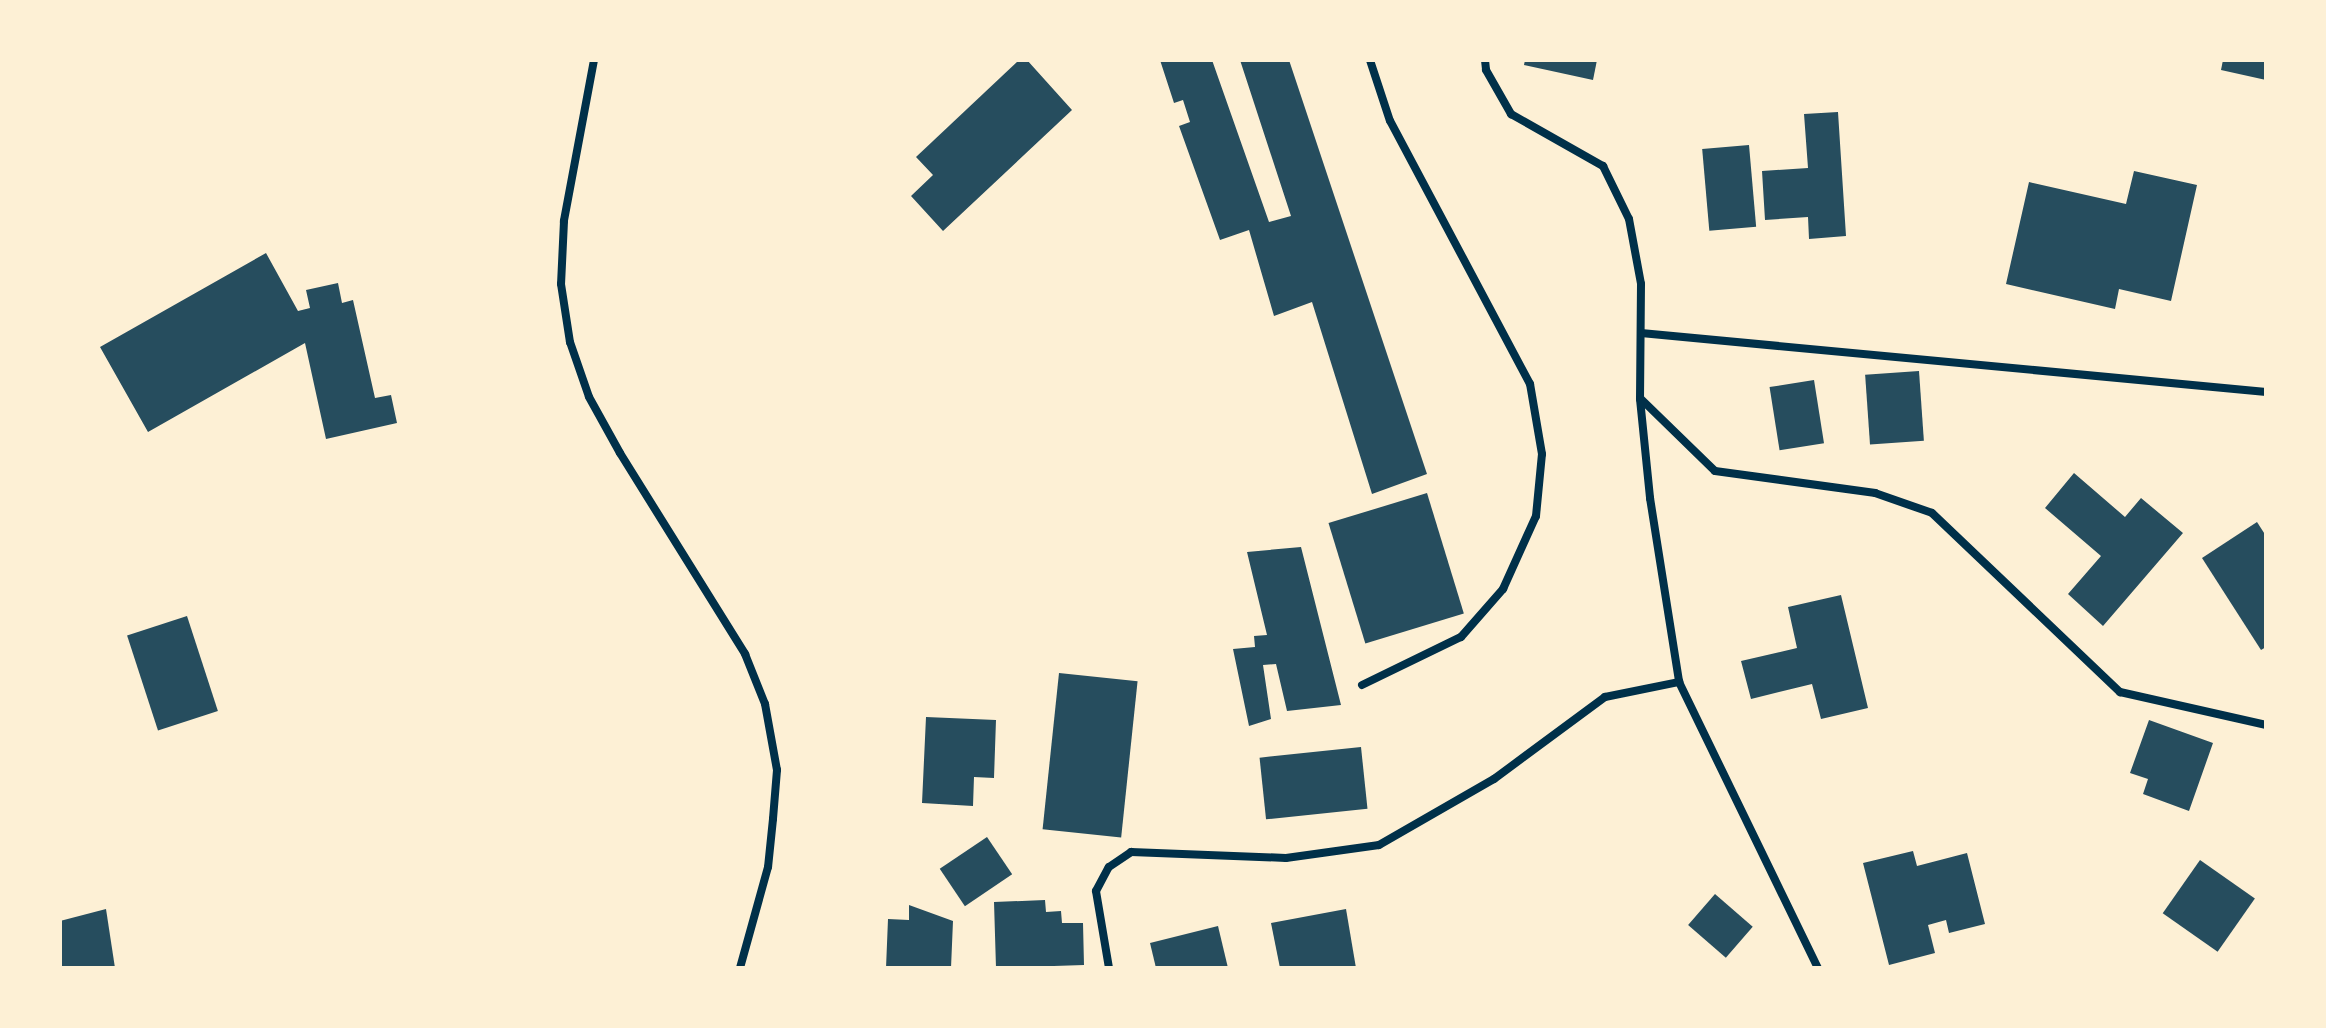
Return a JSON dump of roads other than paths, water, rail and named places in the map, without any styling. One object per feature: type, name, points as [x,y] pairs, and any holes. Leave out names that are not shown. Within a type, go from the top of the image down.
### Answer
[{"type":"street","points":[[594,60],[564,221],[561,284],[570,342],[589,397],[620,453],[745,654],[765,704],[777,770],[773,819],[768,867],[740,968]]},
{"type":"street","points":[[1362,685],[1461,637],[1503,589],[1536,516],[1542,454],[1530,384],[1390,121],[1370,60]]},
{"type":"street","points":[[1485,60],[1486,70],[1511,114],[1603,166],[1629,219],[1641,284],[1640,399],[1650,498],[1679,682],[1818,968]]},
{"type":"street","points":[[1641,333],[2266,392]]},
{"type":"street","points":[[1640,399],[1715,471],[1875,493],[1932,513],[2120,692],[2266,725]]},
{"type":"street","points":[[1109,968],[1096,891],[1109,867],[1131,852],[1286,858],[1379,845],[1494,779],[1605,697],[1679,682]]}]
